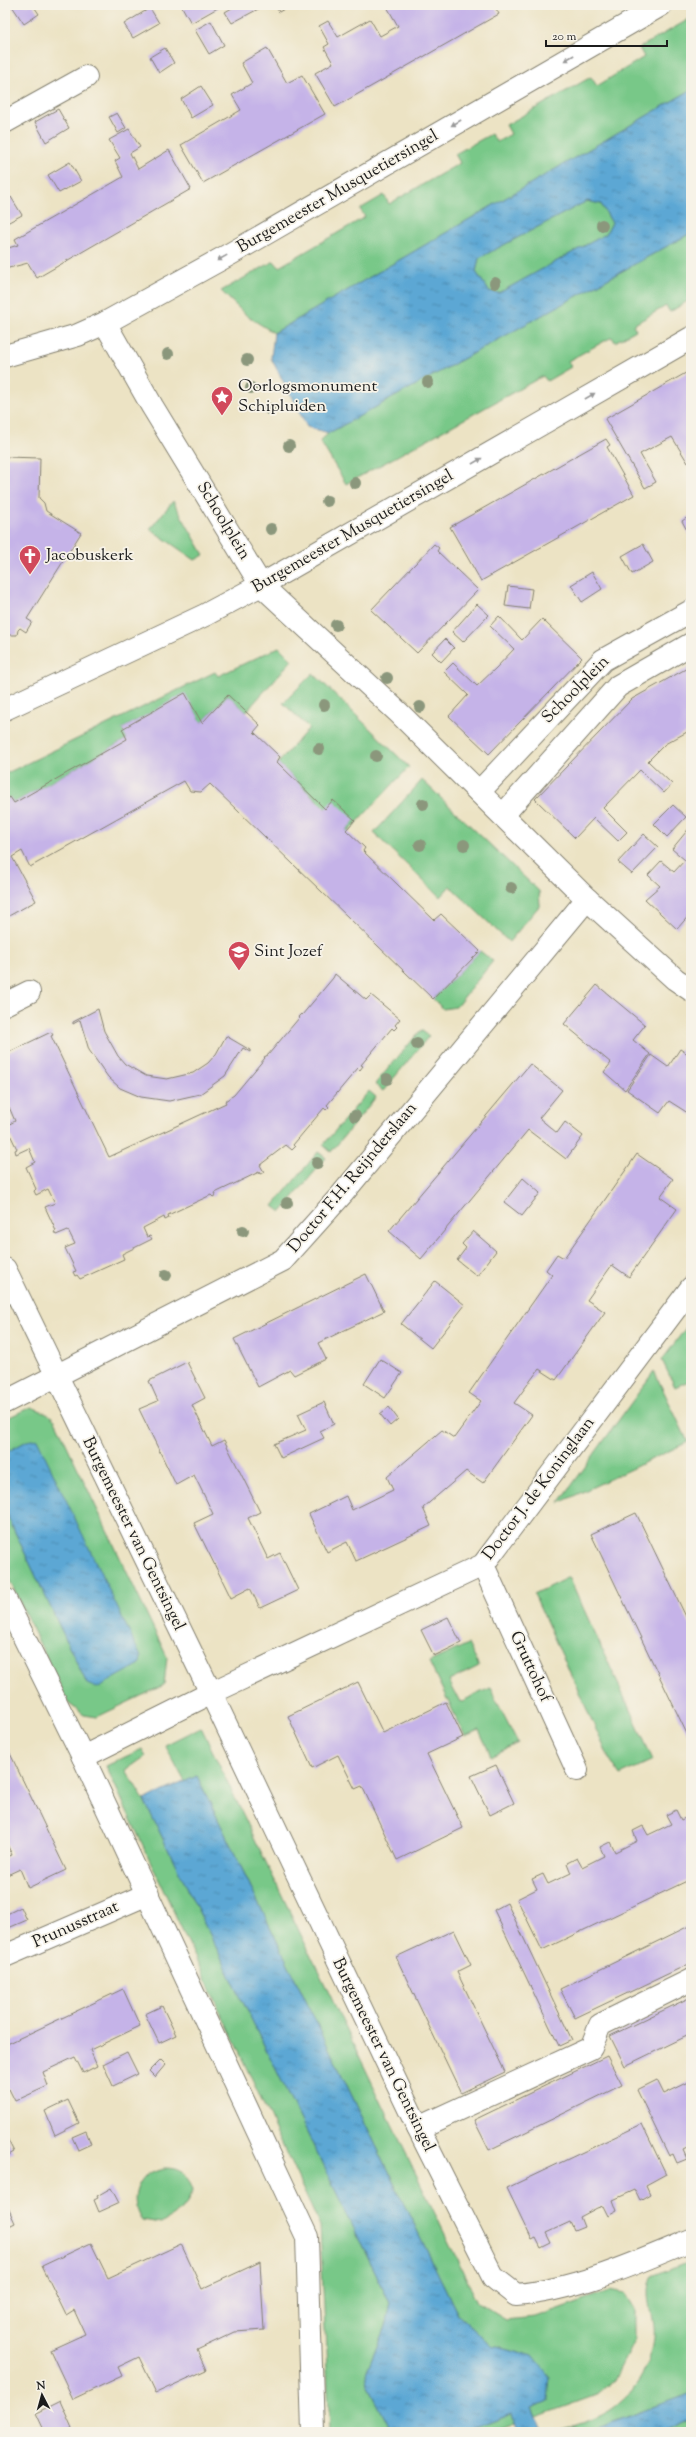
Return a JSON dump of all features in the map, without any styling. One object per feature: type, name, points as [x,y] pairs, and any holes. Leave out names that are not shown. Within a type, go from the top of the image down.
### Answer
[{"type":"street","name":"Burgemeester Musquetiersingel","points":[[5,356],[78,335],[105,323],[253,241],[653,7]]},
{"type":"street","points":[[5,122],[86,77]]},
{"type":"street","name":"Schoolplein","points":[[105,323],[156,413],[262,585],[399,713],[450,766],[503,815],[587,900],[675,979],[691,990]]},
{"type":"street","name":"Burgemeester Musquetiersingel","points":[[5,709],[205,615],[262,585],[691,338]]},
{"type":"street","name":"Schoolplein","points":[[479,792],[603,660],[691,611]]},
{"type":"street","name":"Schoolplein","points":[[503,815],[618,686],[691,644]]},
{"type":"street","name":"Doctor F.H. Reijnderslaan","points":[[56,1376],[283,1260],[343,1193],[587,900]]},
{"type":"street","points":[[5,1004],[29,992]]},
{"type":"street","name":"Burgemeester van Gentsingel","points":[[5,1269],[211,1693],[418,2128],[493,2277],[516,2295],[542,2293],[635,2264],[691,2240]]},
{"type":"street","name":"Doctor J. de Koninglaan","points":[[211,1693],[484,1564],[691,1288]]},
{"type":"street","points":[[5,1402],[56,1376]]},
{"type":"street","name":"Gruttohof","points":[[484,1564],[577,1770]]},
{"type":"street","points":[[5,1599],[83,1757],[148,1894],[307,2237],[314,2432]]},
{"type":"street","points":[[83,1757],[211,1693]]},
{"type":"street","name":"Prunusstraat","points":[[5,1956],[148,1894]]},
{"type":"street","points":[[418,2128],[591,2048],[600,2025],[691,1980]]},
{"type":"green space","points":[[691,18],[691,90],[274,333],[247,316],[221,291],[274,261],[279,267],[365,217],[360,209],[384,195],[389,204],[460,163],[455,154],[491,134],[497,142],[511,134],[506,125],[591,77],[597,86],[644,57],[639,48]]},
{"type":"green space","points":[[587,201],[601,204],[612,223],[606,234],[499,293],[489,291],[476,272],[479,258]]},
{"type":"green space","points":[[691,233],[691,292],[689,293],[691,299],[670,312],[666,306],[633,325],[636,330],[615,342],[612,337],[568,361],[571,367],[547,381],[543,376],[346,484],[320,441],[329,433]]},
{"type":"green space","points":[[173,501],[204,555],[195,560],[150,529]]},
{"type":"green space","points":[[279,647],[292,660],[246,712],[228,695],[202,723],[185,694],[122,729],[127,739],[14,803],[10,797],[5,800],[5,774],[215,672],[218,676]]},
{"type":"green space","points":[[313,673],[409,767],[348,832],[346,830],[354,821],[346,814],[326,809],[278,763],[309,728],[283,703]]},
{"type":"green space","points":[[422,780],[539,891],[540,905],[509,942],[450,886],[440,897],[374,833]]},
{"type":"green space","points":[[480,951],[493,961],[456,1007],[443,1009],[433,999]]},
{"type":"green space","points":[[421,1030],[429,1036],[383,1091],[375,1084]]},
{"type":"green space","points":[[369,1091],[376,1097],[331,1152],[323,1145]]},
{"type":"green space","points":[[318,1152],[326,1158],[281,1212],[273,1206]]},
{"type":"green space","points":[[691,1321],[691,1380],[675,1387],[662,1360]]},
{"type":"green space","points":[[654,1371],[688,1442],[559,1503]]},
{"type":"green space","points":[[31,1407],[47,1413],[55,1420],[167,1657],[164,1685],[97,1717],[84,1715],[68,1703],[5,1571],[5,1511],[87,1684],[27,1441],[5,1453],[5,1419]]},
{"type":"green space","points":[[569,1577],[653,1760],[620,1775],[609,1758],[534,1594]]},
{"type":"green space","points":[[468,1644],[479,1666],[449,1681],[460,1702],[490,1688],[518,1743],[491,1756],[479,1730],[465,1736],[429,1662]]},
{"type":"green space","points":[[201,1727],[478,2303],[506,2320],[535,2317],[609,2291],[625,2294],[634,2309],[634,2341],[614,2380],[594,2396],[536,2417],[532,2408],[548,2401],[533,2356],[497,2346],[493,2347],[458,2315],[197,1776],[185,1782],[165,1745]]},
{"type":"green space","points":[[142,1749],[146,1756],[126,1770],[144,1800],[390,2302],[386,2324],[366,2374],[368,2385],[392,2432],[330,2432],[320,2226],[106,1766]]},
{"type":"green space","points":[[163,2168],[179,2170],[188,2179],[193,2190],[182,2209],[162,2223],[142,2220],[135,2203],[138,2186],[146,2175]]},
{"type":"green space","points":[[691,2261],[691,2393],[587,2432],[554,2432],[603,2415],[619,2404],[628,2395],[643,2374],[652,2350],[654,2325],[649,2289],[652,2277]]},
{"type":"green space","points":[[512,2414],[515,2424],[493,2432],[465,2432]]},
{"type":"green space","points":[[691,2418],[691,2432],[661,2432]]},
{"type":"water","points":[[691,90],[691,233],[329,433],[307,427],[271,358],[274,333]],"holes":[[[587,201],[601,204],[612,223],[606,234],[499,293],[489,291],[476,272],[479,258]]]},
{"type":"water","points":[[37,1439],[141,1657],[140,1664],[97,1688],[87,1684],[5,1511],[5,1453],[27,1441]]},
{"type":"water","points":[[197,1776],[458,2315],[493,2347],[497,2346],[533,2356],[550,2377],[548,2401],[532,2408],[542,2432],[518,2432],[512,2414],[465,2432],[392,2432],[368,2385],[366,2374],[386,2324],[390,2302],[144,1800]]},
{"type":"water","points":[[691,2393],[691,2418],[661,2432],[587,2432]]},
{"type":"building","points":[[33,5],[39,14],[24,24],[12,6]]},
{"type":"building","points":[[181,5],[223,5],[191,23]]},
{"type":"building","points":[[237,5],[261,5],[262,7],[232,23],[225,12]]},
{"type":"building","points":[[275,5],[291,5],[279,12]]},
{"type":"building","points":[[386,5],[494,5],[499,14],[335,107],[315,73],[333,63],[324,47],[329,44],[319,26],[328,21],[338,37],[370,19],[380,36],[398,26]]},
{"type":"building","points":[[150,8],[159,23],[133,38],[124,24]]},
{"type":"building","points":[[211,21],[224,45],[209,54],[195,30]]},
{"type":"building","points":[[165,48],[174,63],[159,73],[150,57]]},
{"type":"building","points":[[267,48],[287,83],[302,75],[325,114],[203,183],[181,145],[241,110],[232,95],[252,83],[241,63]]},
{"type":"building","points":[[201,86],[213,105],[191,118],[181,99]]},
{"type":"building","points":[[58,109],[69,128],[46,142],[35,122]]},
{"type":"building","points":[[117,113],[126,128],[118,133],[109,117]]},
{"type":"building","points":[[129,129],[140,147],[130,153],[138,169],[169,150],[191,189],[37,278],[28,263],[5,269],[5,249],[18,245],[15,239],[123,177],[115,161],[120,158],[109,140]]},
{"type":"building","points":[[70,162],[81,181],[59,193],[48,175]]},
{"type":"building","points":[[11,197],[22,215],[7,223],[5,219],[5,201]]},
{"type":"building","points":[[691,370],[691,462],[688,463],[672,437],[640,454],[656,482],[645,488],[605,419]]},
{"type":"building","points":[[606,439],[610,445],[607,447],[634,495],[481,581],[450,527]]},
{"type":"building","name":"Jacobuskerk","points":[[5,457],[40,458],[39,498],[44,503],[46,511],[81,533],[27,619],[32,622],[26,632],[20,628],[17,635],[8,635],[8,629],[5,629]]},
{"type":"building","points":[[691,515],[691,538],[682,521]]},
{"type":"building","points":[[434,544],[439,548],[437,551],[478,590],[417,653],[371,610]]},
{"type":"building","points":[[643,544],[653,562],[632,574],[622,556]]},
{"type":"building","points":[[592,572],[602,589],[582,602],[571,585]]},
{"type":"building","points":[[508,586],[532,589],[529,609],[505,606]]},
{"type":"building","points":[[477,604],[489,615],[463,642],[452,632]]},
{"type":"building","points":[[499,616],[522,640],[542,619],[582,658],[489,754],[449,716],[468,695],[444,672],[453,663],[477,686],[496,668],[514,649],[490,626]]},
{"type":"building","points":[[445,639],[454,648],[441,662],[432,653]]},
{"type":"building","points":[[691,666],[691,739],[687,732],[665,744],[648,761],[672,784],[664,793],[640,770],[603,808],[627,832],[618,841],[594,818],[575,838],[535,799],[632,699]]},
{"type":"building","points":[[185,693],[202,723],[228,695],[260,725],[254,732],[280,757],[277,762],[325,809],[333,800],[355,820],[346,830],[365,848],[363,851],[434,920],[441,914],[480,951],[433,999],[210,784],[201,792],[190,791],[184,781],[30,867],[22,851],[12,857],[36,901],[5,918],[5,800],[10,797],[14,803],[127,739],[122,729]]},
{"type":"building","points":[[673,805],[686,817],[667,837],[654,824]]},
{"type":"building","points":[[691,826],[691,913],[677,929],[645,899],[660,886],[648,875],[661,861],[674,872],[685,860],[672,849]]},
{"type":"building","points":[[644,834],[658,847],[632,874],[618,862]]},
{"type":"building","points":[[335,974],[366,1000],[371,995],[400,1019],[395,1025],[397,1027],[394,1030],[392,1028],[361,1065],[363,1066],[360,1070],[358,1068],[327,1105],[329,1107],[326,1110],[324,1108],[293,1145],[295,1147],[292,1150],[286,1145],[260,1165],[264,1172],[260,1174],[259,1172],[215,1193],[216,1195],[213,1197],[211,1195],[168,1215],[169,1218],[165,1220],[164,1217],[143,1228],[147,1237],[150,1236],[152,1239],[122,1254],[124,1259],[80,1279],[77,1275],[75,1276],[73,1272],[76,1271],[65,1248],[75,1244],[68,1230],[56,1235],[54,1232],[56,1231],[45,1207],[55,1203],[48,1189],[36,1195],[34,1191],[36,1189],[26,1167],[35,1162],[29,1148],[16,1154],[15,1150],[17,1149],[6,1126],[15,1121],[9,1107],[5,1109],[5,1054],[51,1032],[53,1035],[51,1036],[109,1157],[226,1103],[225,1101],[234,1095],[265,1058],[264,1057],[268,1055]]},
{"type":"building","points":[[597,985],[645,1025],[633,1040],[650,1054],[625,1090],[604,1072],[611,1063],[564,1024]]},
{"type":"building","points":[[98,1009],[104,1031],[118,1056],[125,1064],[146,1076],[167,1079],[193,1073],[208,1063],[216,1054],[226,1036],[250,1050],[250,1052],[243,1048],[225,1076],[200,1094],[169,1101],[141,1097],[120,1088],[108,1077],[89,1050],[80,1020],[73,1024],[73,1022]]},
{"type":"building","points":[[680,1049],[691,1056],[691,1115],[669,1101],[660,1113],[627,1090],[651,1055],[668,1067]]},
{"type":"building","points":[[530,1064],[562,1090],[539,1118],[557,1133],[565,1122],[583,1136],[566,1159],[528,1130],[421,1259],[389,1231]]},
{"type":"building","points":[[637,1154],[673,1179],[660,1197],[677,1209],[629,1277],[612,1265],[587,1300],[605,1312],[556,1380],[539,1369],[514,1403],[532,1415],[483,1483],[466,1471],[423,1508],[431,1526],[356,1561],[347,1542],[327,1552],[309,1514],[346,1496],[352,1510],[393,1490],[387,1477],[442,1430],[454,1438],[481,1401],[469,1393],[552,1275],[546,1270],[557,1254],[564,1258]]},
{"type":"building","points":[[523,1178],[540,1193],[522,1216],[504,1202]]},
{"type":"building","points":[[473,1231],[496,1251],[477,1276],[457,1260],[466,1248],[462,1244]]},
{"type":"building","points":[[366,1274],[384,1311],[318,1343],[326,1359],[294,1375],[290,1370],[258,1387],[234,1339]]},
{"type":"building","points":[[435,1281],[465,1305],[431,1348],[401,1324]]},
{"type":"building","points":[[380,1359],[402,1373],[385,1398],[364,1384]]},
{"type":"building","points":[[187,1362],[205,1398],[192,1405],[212,1446],[224,1440],[260,1512],[248,1518],[268,1559],[280,1553],[298,1590],[260,1608],[250,1588],[231,1598],[194,1523],[213,1514],[204,1495],[194,1475],[176,1485],[139,1409],[158,1401],[149,1381]]},
{"type":"building","points":[[324,1402],[334,1424],[320,1431],[324,1438],[281,1458],[274,1444],[306,1430],[298,1414]]},
{"type":"building","points":[[389,1407],[398,1419],[390,1426],[380,1414]]},
{"type":"building","points":[[636,1513],[691,1627],[691,1737],[689,1738],[591,1534]]},
{"type":"building","points":[[448,1617],[461,1643],[434,1656],[421,1630]]},
{"type":"building","points":[[358,1682],[383,1733],[446,1702],[463,1737],[427,1754],[463,1828],[397,1860],[362,1786],[355,1789],[338,1755],[312,1768],[288,1716]]},
{"type":"building","points":[[5,1743],[66,1870],[28,1888],[20,1869],[5,1876],[5,1858],[12,1855],[5,1840]]},
{"type":"building","points":[[496,1765],[514,1803],[490,1815],[471,1776]]},
{"type":"building","points":[[676,1810],[681,1820],[691,1815],[691,1879],[542,1950],[517,1899],[537,1889],[532,1879],[543,1874],[548,1884],[571,1873],[567,1863],[577,1858],[582,1867],[604,1856],[600,1847],[610,1842],[615,1852],[637,1841],[633,1831],[643,1826],[648,1835],[671,1824],[666,1815]]},
{"type":"building","points":[[507,1903],[572,2040],[559,2046],[494,1910]]},
{"type":"building","points":[[21,1907],[27,1920],[6,1929],[5,1915]]},
{"type":"building","points":[[691,1925],[691,1963],[575,2018],[560,1989]]},
{"type":"building","points":[[454,1930],[471,1965],[457,1972],[505,2072],[461,2093],[396,1957]]},
{"type":"building","points":[[123,1989],[140,2026],[90,2050],[97,2066],[83,2073],[75,2057],[43,2072],[48,2086],[15,2101],[9,2089],[5,2091],[5,2045]]},
{"type":"building","points":[[691,1997],[691,2034],[625,2066],[610,2036]]},
{"type":"building","points":[[162,2006],[176,2035],[159,2043],[145,2014]]},
{"type":"building","points":[[127,2052],[138,2074],[113,2086],[103,2064]]},
{"type":"building","points":[[607,2056],[622,2085],[489,2150],[474,2120]]},
{"type":"building","points":[[161,2059],[166,2064],[155,2077],[149,2071]]},
{"type":"building","points":[[657,2080],[664,2094],[691,2081],[691,2146],[683,2150],[687,2159],[677,2163],[673,2154],[669,2156],[637,2090]]},
{"type":"building","points":[[68,2100],[79,2123],[55,2135],[45,2111]]},
{"type":"building","points":[[642,2124],[666,2174],[646,2185],[650,2194],[640,2200],[635,2190],[613,2200],[617,2211],[608,2216],[603,2206],[580,2217],[584,2227],[574,2231],[570,2222],[546,2233],[551,2243],[541,2248],[536,2238],[532,2240],[507,2188]]},
{"type":"building","points":[[86,2131],[91,2144],[78,2150],[72,2137]]},
{"type":"building","points":[[5,2134],[14,2152],[5,2157]]},
{"type":"building","points":[[111,2188],[119,2203],[99,2212],[94,2200],[98,2198],[97,2196]]},
{"type":"building","points":[[5,2201],[15,2223],[5,2228]]},
{"type":"building","points":[[91,2243],[108,2278],[181,2244],[202,2289],[260,2262],[264,2330],[235,2332],[197,2350],[206,2370],[156,2393],[139,2357],[118,2367],[122,2376],[73,2399],[50,2350],[85,2334],[74,2310],[66,2315],[42,2266]]},
{"type":"building","points":[[60,2401],[72,2428],[65,2432],[45,2432],[36,2413]]},
{"type":"place","name":"Oorlogsmonument Schipluiden","points":[[222,416]]},
{"type":"place","name":"Jacobuskerk","points":[[30,576]]},
{"type":"place","name":"Sint Jozef","points":[[239,972]]}]
